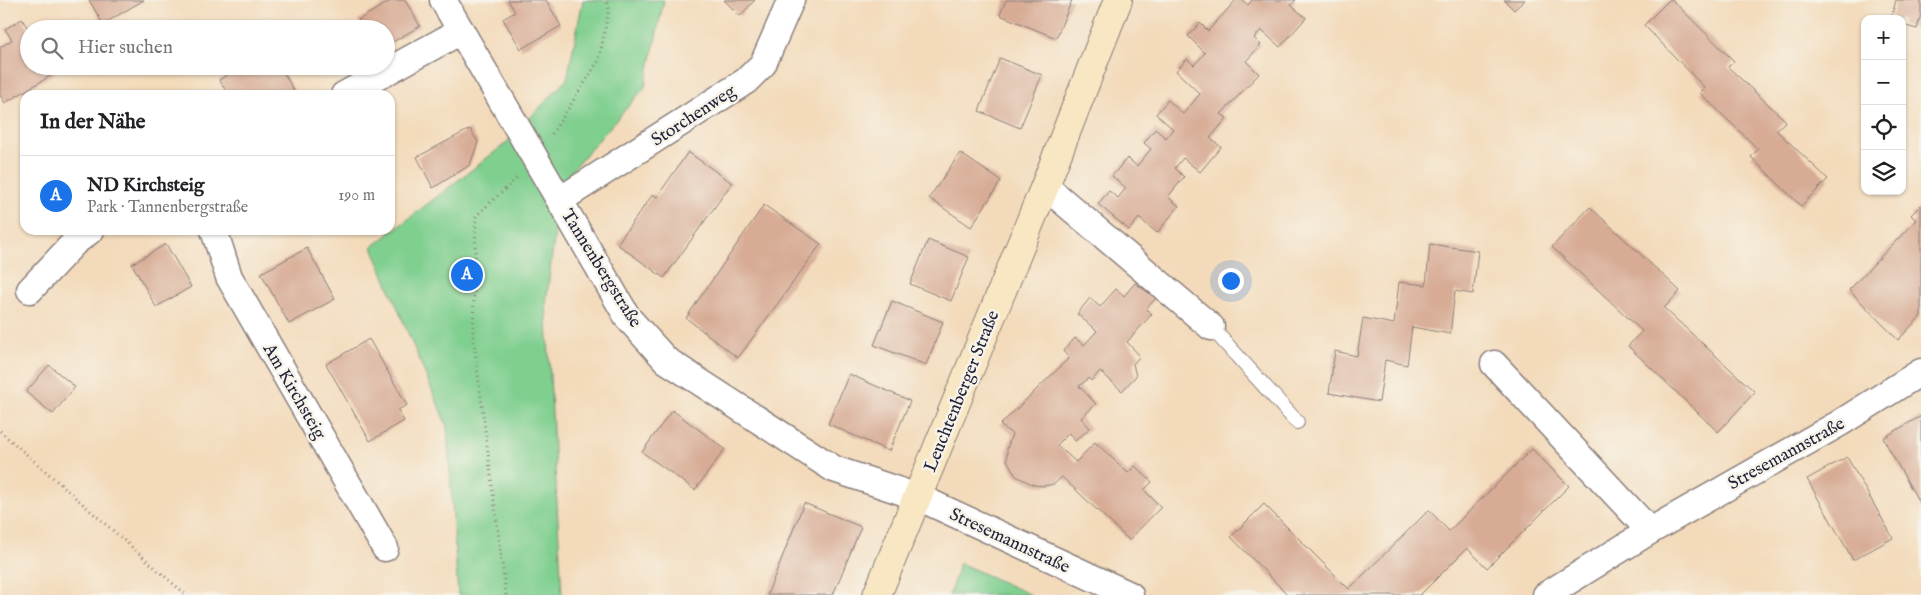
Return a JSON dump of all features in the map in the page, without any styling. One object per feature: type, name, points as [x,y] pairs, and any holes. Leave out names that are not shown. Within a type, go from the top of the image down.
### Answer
[{"type":"street","name":"Tannenbergstraße","points":[[443,0],[628,318],[666,360],[834,470],[918,498]]},
{"type":"street","name":"Storchenweg","points":[[560,200],[746,81],[763,64],[791,0]]},
{"type":"street","name":"Leuchtenberger Straße","points":[[878,595],[1045,186],[1118,0]]},
{"type":"street","points":[[395,67],[461,31]]},
{"type":"street","points":[[353,90],[381,75]]},
{"type":"street","points":[[1045,186],[1212,327]]},
{"type":"street","points":[[30,290],[74,243],[84,235]]},
{"type":"street","name":"Am Kirchsteig","points":[[216,235],[229,277],[385,548]]},
{"type":"street","points":[[1494,364],[1650,530]]},
{"type":"street","name":"Stresemannstraße","points":[[1546,595],[1650,530],[1840,424],[1921,372]]},
{"type":"street","name":"Stresemannstraße","points":[[918,498],[1130,595]]},
{"type":"lane","points":[[1212,327],[1297,422]]},
{"type":"path","points":[[506,595],[473,334],[476,216],[535,160],[599,60],[609,9],[608,0]]},
{"type":"path","points":[[0,431],[186,595]]},
{"type":"green space","points":[[583,0],[664,0],[645,87],[561,183],[546,303],[562,595],[458,595],[447,426],[372,247],[387,235],[395,235],[395,229],[505,144],[567,79]]},
{"type":"green space","points":[[960,563],[1031,595],[949,595]]},
{"type":"building","points":[[89,0],[144,0],[110,20],[101,20]]},
{"type":"building","points":[[392,0],[405,0],[420,26],[395,41],[395,20],[358,20]]},
{"type":"building","points":[[508,0],[546,0],[561,26],[521,49],[503,19],[515,12]]},
{"type":"building","points":[[724,0],[755,0],[740,16]]},
{"type":"building","points":[[1006,0],[1072,0],[1056,38],[1000,15]]},
{"type":"building","points":[[1236,0],[1242,0],[1248,5],[1252,0],[1296,0],[1291,5],[1306,18],[1280,47],[1261,30],[1254,38],[1261,45],[1246,61],[1259,74],[1221,114],[1227,118],[1210,138],[1221,147],[1200,172],[1183,158],[1175,168],[1184,177],[1168,197],[1179,206],[1157,233],[1139,218],[1129,230],[1098,204],[1109,191],[1118,198],[1126,188],[1112,176],[1127,158],[1137,166],[1151,149],[1144,143],[1155,129],[1166,138],[1173,129],[1156,114],[1168,100],[1183,114],[1200,94],[1176,71],[1187,59],[1194,65],[1205,53],[1188,36],[1200,23],[1208,31]]},
{"type":"building","points":[[1504,0],[1525,0],[1514,10]]},
{"type":"building","points":[[1669,0],[1672,0],[1734,61],[1728,67],[1786,121],[1776,130],[1828,179],[1801,206],[1751,157],[1758,149],[1700,93],[1705,88],[1644,25]]},
{"type":"building","points":[[1896,0],[1921,0],[1921,14],[1917,29],[1906,26],[1906,15],[1892,15]]},
{"type":"building","points":[[20,20],[20,75],[52,75],[27,90],[20,90],[20,94],[5,103],[0,95],[0,47],[12,40],[5,29]]},
{"type":"building","points":[[1000,58],[1042,75],[1020,128],[979,111]]},
{"type":"building","points":[[227,75],[285,75],[294,90],[226,90],[219,80]]},
{"type":"building","points":[[470,129],[478,142],[470,165],[433,188],[417,157]]},
{"type":"building","points":[[688,152],[732,183],[664,278],[617,244],[653,194],[657,197]]},
{"type":"building","points":[[960,153],[1001,181],[971,227],[929,198]]},
{"type":"building","points":[[764,205],[821,244],[738,358],[686,318]]},
{"type":"building","points":[[1921,205],[1921,316],[1898,340],[1849,290],[1916,220],[1911,215]]},
{"type":"building","points":[[1590,207],[1680,291],[1664,308],[1755,392],[1718,432],[1628,346],[1642,331],[1552,247]]},
{"type":"building","points":[[928,240],[969,257],[951,301],[910,284]]},
{"type":"building","points":[[166,244],[191,287],[156,307],[132,264]]},
{"type":"building","points":[[1430,244],[1478,251],[1473,294],[1455,291],[1450,334],[1412,327],[1407,365],[1385,360],[1379,402],[1329,393],[1335,351],[1357,356],[1363,318],[1394,324],[1399,282],[1426,285]]},
{"type":"building","points":[[307,248],[335,299],[289,324],[261,273]]},
{"type":"building","points":[[1135,283],[1156,298],[1146,309],[1152,314],[1127,342],[1140,356],[1133,364],[1136,376],[1122,391],[1100,371],[1091,381],[1089,378],[1079,386],[1096,404],[1081,418],[1090,428],[1075,441],[1069,433],[1057,445],[1076,462],[1095,442],[1128,473],[1135,466],[1152,482],[1144,490],[1161,507],[1129,540],[1062,477],[1054,484],[1044,486],[1034,485],[1016,476],[1007,460],[1007,449],[1012,434],[1000,425],[1069,358],[1063,351],[1075,338],[1084,345],[1097,331],[1077,314],[1090,298],[1100,307],[1116,289],[1124,296]]},
{"type":"building","points":[[892,301],[943,322],[926,365],[874,345]]},
{"type":"building","points":[[369,339],[407,405],[398,410],[404,421],[370,441],[326,364]]},
{"type":"building","points":[[49,365],[75,387],[53,414],[26,392]]},
{"type":"building","points":[[849,374],[910,401],[889,451],[828,424]]},
{"type":"building","points":[[672,410],[725,449],[695,490],[642,452]]},
{"type":"building","points":[[1921,416],[1921,506],[1883,438]]},
{"type":"building","points":[[1532,449],[1569,486],[1487,568],[1467,548],[1420,595],[1288,595],[1231,537],[1264,504],[1349,589],[1429,510],[1449,531]]},
{"type":"building","points":[[1847,457],[1893,538],[1853,560],[1807,479]]},
{"type":"building","points":[[804,503],[861,527],[833,595],[767,595]]},
{"type":"place","name":"ND Kirchsteig","points":[[467,275]]}]
